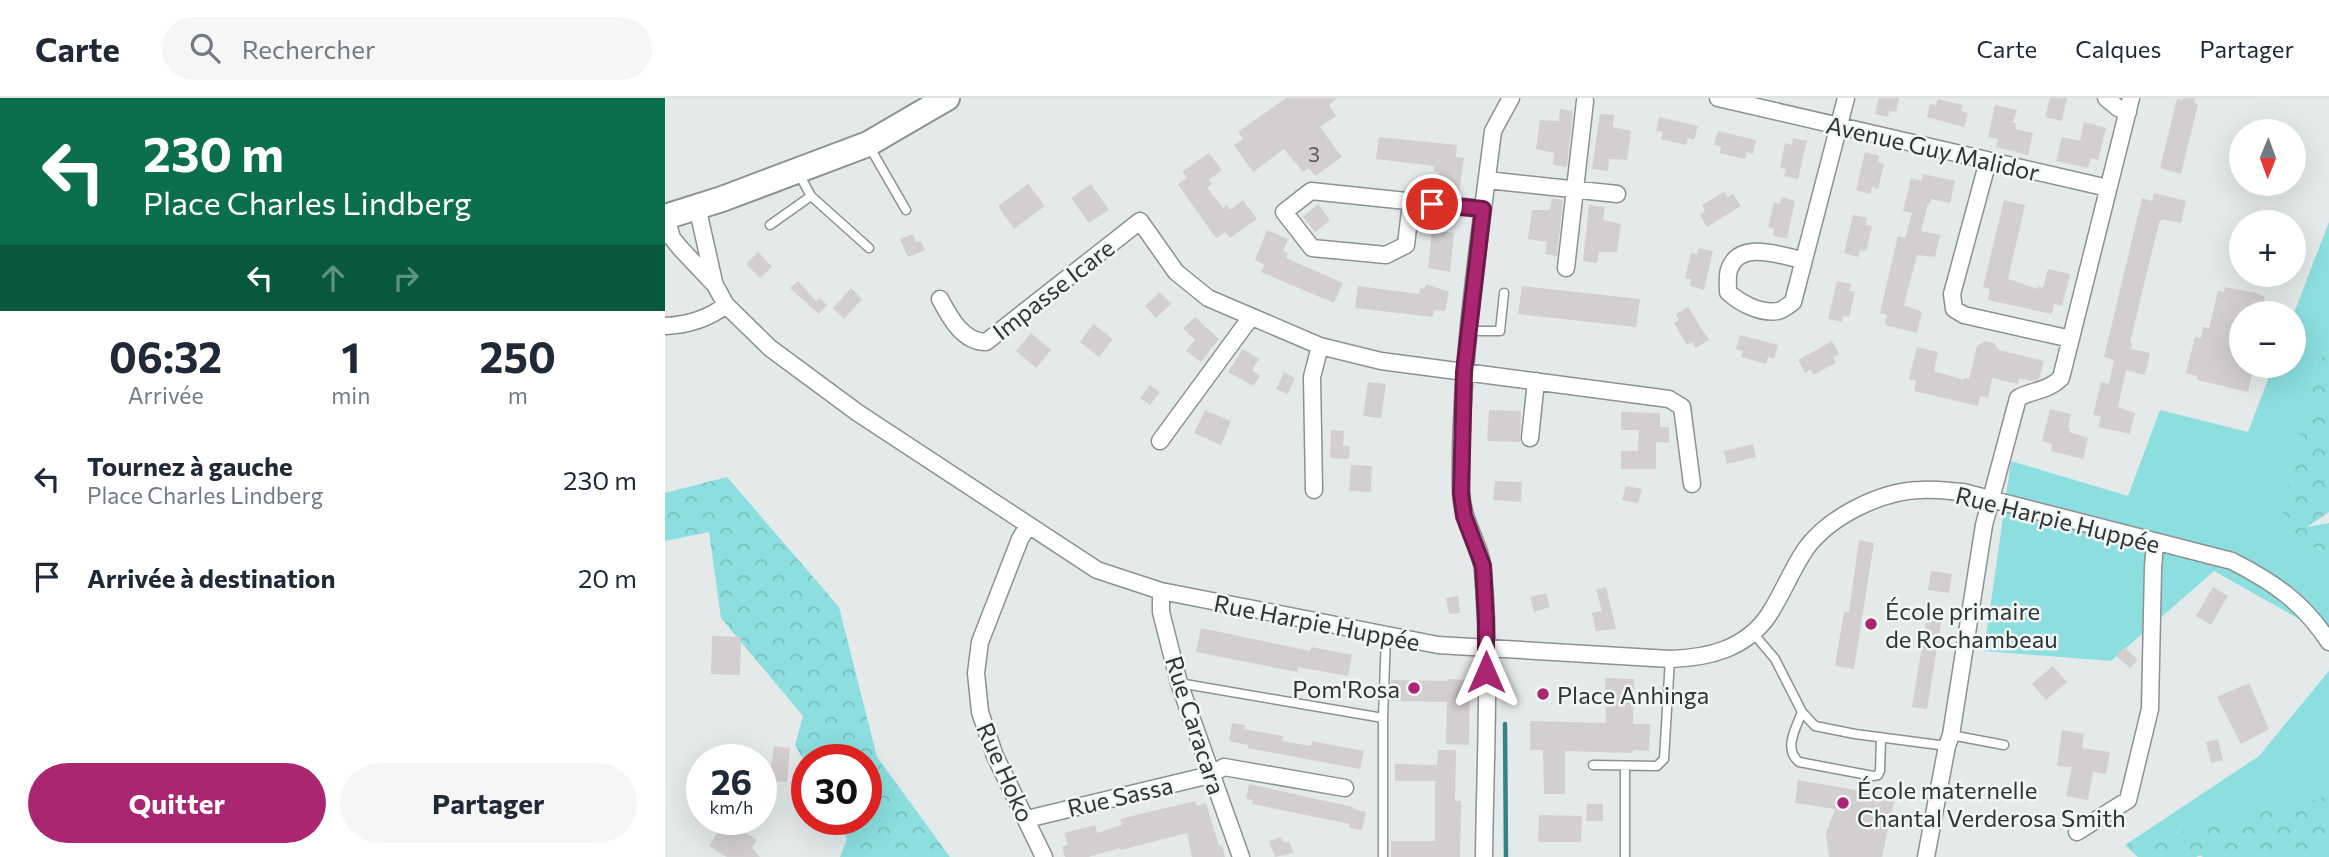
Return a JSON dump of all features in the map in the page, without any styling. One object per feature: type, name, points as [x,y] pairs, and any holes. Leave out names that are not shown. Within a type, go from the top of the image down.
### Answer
[{"type":"main road","points":[[665,217],[798,172],[868,144],[947,98]]},
{"type":"street","points":[[1484,857],[1486,649],[1483,566],[1464,516],[1461,493],[1464,372],[1493,131],[1511,98]]},
{"type":"street","name":"Avenue Guy Malidor","points":[[1718,98],[2108,188]]},
{"type":"street","points":[[1803,260],[1752,250],[1737,256],[1728,270],[1728,292],[1739,303],[1762,310],[1779,311],[1794,302],[1846,98]]},
{"type":"street","points":[[1926,857],[1949,741],[1989,499],[2018,398],[2029,392],[2043,390],[2061,379],[2129,105],[2118,108],[2106,98]]},
{"type":"street","points":[[1566,268],[1584,101]]},
{"type":"street","points":[[1988,161],[1952,294],[1954,309],[1964,315],[2071,339]]},
{"type":"street","points":[[1487,180],[1617,194]]},
{"type":"street","points":[[1411,202],[1406,245],[1385,255],[1312,248],[1284,212],[1311,191],[1483,209]]},
{"type":"street","name":"Rue Harpie Huppée","points":[[697,206],[715,285]]},
{"type":"street","name":"Rue Harpie Huppée","points":[[665,217],[672,238],[715,285],[726,305],[770,348],[808,378],[1097,570],[1161,592],[1438,645],[1698,659],[1726,651],[1753,633],[1768,616],[1806,548],[1840,517],[1875,499],[1918,489],[1963,492],[2232,561],[2290,596],[2314,619],[2329,642]]},
{"type":"street","name":"Impasse Icare","points":[[940,299],[966,336],[975,342],[986,342],[1140,221],[1176,272],[1208,298],[1251,317]]},
{"type":"street","points":[[665,326],[682,325],[711,317],[726,305]]},
{"type":"street","points":[[1160,441],[1251,317],[1320,346],[1381,361],[1669,398],[1682,407],[1692,484]]},
{"type":"street","points":[[1314,490],[1312,377],[1320,346]]},
{"type":"street","points":[[1530,438],[1537,381]]},
{"type":"street","name":"Rue Hoko","points":[[1028,526],[1020,539],[980,642],[976,673],[980,712],[995,756],[1044,857]]},
{"type":"street","points":[[2077,832],[2129,800],[2150,709],[2155,542]]},
{"type":"street","name":"Rue Caracara","points":[[1161,592],[1161,612],[1179,683],[1241,857]]},
{"type":"street","name":"Rue Sassa","points":[[1027,819],[1213,773],[1224,767],[1345,788]]},
{"type":"lane","points":[[868,144],[906,211]]},
{"type":"lane","points":[[798,172],[811,196],[869,248]]},
{"type":"lane","points":[[770,225],[811,196]]},
{"type":"lane","points":[[1469,331],[1500,331],[1504,293]]},
{"type":"lane","points":[[1753,633],[1775,659],[1802,712],[1815,726],[1881,737],[2004,745]]},
{"type":"lane","points":[[1383,857],[1386,635]]},
{"type":"lane","points":[[1594,765],[1657,766],[1664,760],[1670,659]]},
{"type":"lane","points":[[1179,683],[1383,718]]},
{"type":"lane","points":[[1802,712],[1791,744],[1791,752],[1799,762],[1878,775],[1881,737]]},
{"type":"lane","points":[[1625,766],[1625,857]]},
{"type":"green space","points":[[2329,222],[2329,351],[2317,361],[2278,537],[2329,552],[2329,636],[2214,571],[2111,661],[1984,651],[2011,461],[2128,496],[2160,410],[2248,432],[2268,378],[2306,378],[2306,301],[2299,301]]},
{"type":"green space","points":[[2329,351],[2329,512],[2307,527],[2329,523],[2329,552],[2277,537],[2317,361]]},
{"type":"green space","points":[[727,477],[839,607],[874,744],[795,744],[803,716],[721,618],[709,532],[665,541],[665,493]]},
{"type":"green space","points":[[2329,671],[2329,797],[2125,845],[2259,756]]},
{"type":"green space","points":[[882,764],[950,857],[840,857],[847,839],[845,835],[882,835]]},
{"type":"green space","points":[[2329,797],[2329,857],[2138,857],[2125,845]]},
{"type":"building","points":[[1286,98],[1337,98],[1329,105],[1336,116],[1320,127],[1342,157],[1315,176],[1309,168],[1303,172],[1284,149],[1253,172],[1234,145],[1243,139],[1238,132]]},
{"type":"building","points":[[1879,98],[1899,98],[1896,112],[1889,111],[1888,117],[1875,114]]},
{"type":"building","points":[[2050,98],[2067,98],[2062,121],[2045,117]]},
{"type":"building","points":[[2195,98],[2194,103],[2198,104],[2181,174],[2160,168],[2177,99]]},
{"type":"building","points":[[1938,99],[1963,105],[1961,111],[1968,113],[1964,127],[1927,117],[1930,104],[1936,105]]},
{"type":"building","points":[[1995,105],[2017,110],[2013,123],[2016,123],[2015,129],[2033,133],[2028,155],[1996,147],[1998,139],[1988,137]]},
{"type":"building","points":[[1560,109],[1573,111],[1567,167],[1553,165],[1554,153],[1536,149],[1540,120],[1559,121]]},
{"type":"building","points":[[1600,114],[1614,115],[1613,127],[1631,131],[1627,160],[1609,159],[1608,171],[1592,169]]},
{"type":"building","points":[[1659,117],[1698,126],[1694,140],[1688,138],[1686,145],[1661,139],[1663,132],[1656,131]]},
{"type":"building","points":[[2084,122],[2106,128],[2098,160],[2091,158],[2088,168],[2056,161],[2062,137],[2080,141]]},
{"type":"building","points":[[1718,131],[1756,140],[1753,154],[1746,152],[1745,159],[1720,153],[1721,146],[1714,145]]},
{"type":"building","points":[[1379,137],[1457,145],[1456,157],[1464,158],[1459,191],[1437,188],[1439,172],[1434,172],[1434,166],[1376,159]]},
{"type":"building","points":[[1793,138],[1807,141],[1798,179],[1784,176],[1786,169],[1780,168],[1785,143],[1792,145]]},
{"type":"building","points":[[1865,152],[1879,156],[1878,162],[1884,164],[1878,189],[1872,187],[1870,194],[1856,190]]},
{"type":"building","points":[[1209,153],[1222,170],[1209,180],[1212,184],[1207,188],[1223,208],[1227,205],[1230,210],[1243,200],[1257,219],[1230,238],[1225,232],[1217,238],[1212,233],[1178,184],[1187,178],[1182,172]]},
{"type":"building","points":[[1923,174],[1955,181],[1950,203],[1931,199],[1930,204],[1928,203],[1921,231],[1940,235],[1935,257],[1917,255],[1904,305],[1922,312],[1917,333],[1885,325],[1887,315],[1880,313],[1898,236],[1905,238],[1912,213],[1903,211],[1911,178],[1921,181]]},
{"type":"building","points":[[1028,184],[1045,206],[1014,229],[998,206]]},
{"type":"building","points":[[1091,184],[1109,210],[1089,223],[1071,198]]},
{"type":"building","points":[[1724,192],[1727,197],[1733,194],[1741,206],[1707,227],[1700,215],[1705,211],[1702,205]]},
{"type":"building","points":[[2154,193],[2186,201],[2181,223],[2162,219],[2159,223],[2146,276],[2130,343],[2131,349],[2150,353],[2145,375],[2126,370],[2118,407],[2135,413],[2130,434],[2098,427],[2101,416],[2093,415],[2101,382],[2109,384],[2114,360],[2104,357],[2142,198],[2152,201]]},
{"type":"building","points":[[1782,197],[1795,201],[1787,239],[1773,235],[1774,229],[1768,227],[1774,202],[1780,204]]},
{"type":"building","points":[[1552,198],[1563,200],[1557,256],[1545,254],[1547,242],[1528,239],[1532,210],[1550,210]]},
{"type":"building","points":[[2004,200],[2025,205],[2008,279],[2038,289],[2038,286],[2043,288],[2048,269],[2070,274],[2062,306],[2054,304],[2052,314],[1988,300],[1990,289],[1983,287]]},
{"type":"building","points":[[1318,204],[1330,220],[1315,232],[1303,217]]},
{"type":"building","points":[[1589,205],[1605,207],[1603,220],[1621,224],[1617,252],[1599,252],[1597,263],[1583,261]]},
{"type":"building","points":[[1853,215],[1867,218],[1866,225],[1872,226],[1866,251],[1860,250],[1858,257],[1844,253]]},
{"type":"building","points":[[1267,230],[1288,239],[1283,251],[1288,253],[1286,258],[1343,283],[1334,303],[1261,272],[1265,265],[1255,260]]},
{"type":"building","points":[[1432,230],[1454,233],[1450,272],[1428,268]]},
{"type":"building","points":[[913,234],[916,242],[921,241],[925,250],[908,257],[900,239]]},
{"type":"building","points":[[1699,248],[1713,251],[1704,290],[1690,286],[1691,279],[1685,278],[1691,253],[1697,254]]},
{"type":"building","points":[[758,252],[772,267],[760,278],[746,264]]},
{"type":"building","points":[[798,281],[816,301],[819,298],[827,305],[819,314],[790,288]]},
{"type":"building","points":[[1837,281],[1851,284],[1849,291],[1855,292],[1849,317],[1843,316],[1842,322],[1828,319]]},
{"type":"building","points":[[1426,284],[1449,292],[1445,311],[1434,310],[1433,317],[1355,308],[1358,286],[1419,294],[1420,288],[1425,289]]},
{"type":"building","points":[[1522,286],[1640,299],[1636,327],[1518,314]]},
{"type":"building","points":[[2225,287],[2265,297],[2264,301],[2229,301],[2229,378],[2251,378],[2248,392],[2197,380],[2197,376],[2186,373],[2195,337],[2201,338],[2203,327],[2209,328],[2218,291],[2224,292]]},
{"type":"building","points":[[851,288],[862,299],[844,319],[833,308]]},
{"type":"building","points":[[1160,292],[1171,304],[1156,318],[1145,306]]},
{"type":"building","points":[[1688,307],[1709,340],[1696,348],[1692,342],[1687,345],[1674,323],[1679,320],[1676,314]]},
{"type":"building","points":[[1195,317],[1219,339],[1201,362],[1186,351],[1195,340],[1183,328]]},
{"type":"building","points":[[1093,324],[1113,339],[1099,357],[1080,342]]},
{"type":"building","points":[[1031,333],[1051,350],[1036,368],[1016,351]]},
{"type":"building","points":[[1740,335],[1778,345],[1774,359],[1768,357],[1766,364],[1741,357],[1743,351],[1736,349]]},
{"type":"building","points":[[1832,341],[1839,354],[1833,357],[1836,363],[1813,375],[1811,369],[1805,373],[1798,360]]},
{"type":"building","points":[[1985,341],[1994,343],[1999,350],[2044,361],[2039,379],[2032,381],[2019,378],[2018,384],[1992,378],[1988,398],[1980,396],[1978,406],[1914,391],[1916,381],[1909,379],[1917,347],[1938,352],[1934,371],[1964,380],[1969,379],[1977,346]]},
{"type":"building","points":[[1243,349],[1259,359],[1252,370],[1260,376],[1253,386],[1228,372]]},
{"type":"building","points":[[1284,372],[1295,378],[1288,394],[1276,389]]},
{"type":"building","points":[[1368,382],[1386,384],[1381,418],[1363,416]]},
{"type":"building","points":[[1150,385],[1160,392],[1150,405],[1140,398]]},
{"type":"building","points":[[2050,409],[2071,414],[2069,432],[2088,438],[2083,459],[2051,451],[2052,444],[2042,441]]},
{"type":"building","points":[[1205,410],[1231,421],[1221,445],[1194,433]]},
{"type":"building","points":[[1489,410],[1521,411],[1520,442],[1487,441]]},
{"type":"building","points":[[1621,412],[1660,413],[1660,427],[1669,427],[1669,443],[1656,442],[1656,469],[1621,469],[1621,451],[1638,451],[1639,430],[1621,430]]},
{"type":"building","points":[[1331,430],[1344,431],[1343,446],[1350,446],[1349,459],[1330,458]]},
{"type":"building","points":[[1753,444],[1756,457],[1727,464],[1724,451]]},
{"type":"building","points":[[1351,465],[1372,466],[1371,492],[1349,491]]},
{"type":"building","points":[[1495,481],[1522,482],[1521,502],[1493,500]]},
{"type":"building","points":[[1626,486],[1642,489],[1638,503],[1622,500]]},
{"type":"building","points":[[1859,540],[1874,543],[1854,669],[1835,666],[1844,612],[1849,612]]},
{"type":"building","points":[[1931,571],[1952,574],[1949,593],[1928,590]]},
{"type":"building","points":[[1606,587],[1616,629],[1596,631],[1592,613],[1602,611],[1596,590]]},
{"type":"building","points":[[2213,587],[2228,596],[2211,625],[2196,616]]},
{"type":"building","points":[[1546,593],[1550,607],[1534,612],[1530,597]]},
{"type":"building","points":[[1458,596],[1460,613],[1449,614],[1446,598]]},
{"type":"building","points":[[1927,615],[1942,617],[1927,709],[1912,707]]},
{"type":"building","points":[[1201,628],[1310,651],[1311,647],[1352,655],[1348,676],[1298,667],[1297,672],[1196,652]]},
{"type":"building","points":[[712,636],[741,637],[740,675],[711,674]]},
{"type":"building","points":[[2124,647],[2138,660],[2130,668],[2116,656]]},
{"type":"building","points":[[2053,666],[2067,682],[2046,700],[2032,684]]},
{"type":"building","points":[[1605,678],[1634,679],[1633,724],[1650,724],[1649,751],[1565,751],[1565,794],[1544,794],[1543,750],[1530,750],[1530,721],[1606,723]]},
{"type":"building","points":[[1391,680],[1470,680],[1469,745],[1446,744],[1447,702],[1390,701]]},
{"type":"building","points":[[2249,683],[2269,729],[2241,744],[2217,697]]},
{"type":"building","points":[[1232,723],[1245,725],[1244,729],[1283,736],[1282,741],[1311,746],[1312,741],[1364,751],[1360,769],[1248,748],[1248,745],[1229,741]]},
{"type":"building","points":[[2062,730],[2084,734],[2082,748],[2110,752],[2106,774],[2093,772],[2088,800],[2066,796],[2072,767],[2057,766]]},
{"type":"building","points":[[2218,739],[2223,760],[2211,763],[2206,742]]},
{"type":"building","points":[[777,746],[790,748],[787,782],[777,781]]},
{"type":"building","points":[[1438,750],[1456,750],[1455,801],[1461,801],[1460,857],[1391,857],[1391,841],[1435,841],[1435,781],[1395,781],[1395,764],[1437,765]]},
{"type":"building","points":[[1798,780],[1895,797],[1882,857],[1829,857],[1826,833],[1835,809],[1795,803]]},
{"type":"building","points":[[1249,784],[1366,812],[1362,830],[1349,828],[1350,824],[1252,804],[1253,800],[1246,799]]},
{"type":"building","points":[[1195,801],[1197,806],[1206,803],[1225,857],[1192,857],[1187,833],[1088,857],[1065,857],[1062,847],[1068,845],[1064,833],[1095,825],[1097,833],[1122,825],[1120,819]]},
{"type":"building","points":[[1587,804],[1603,804],[1603,821],[1586,821]]},
{"type":"building","points":[[1539,815],[1582,816],[1581,842],[1538,842]]},
{"type":"building","points":[[716,835],[749,835],[757,840],[752,848],[760,857],[727,857],[709,846]]},
{"type":"building","points":[[1281,837],[1284,843],[1289,841],[1294,853],[1275,857],[1269,841]]},
{"type":"waterway","points":[[1505,724],[1506,857]]},
{"type":"place","name":"École primaire de Rochambeau","points":[[1871,624]]},
{"type":"place","name":"Pom'Rosa","points":[[1414,688]]},
{"type":"place","name":"Place Anhinga","points":[[1543,694]]},
{"type":"place","name":"École maternelle Chantal Verderosa Smith","points":[[1843,803]]},
{"type":"route","points":[[1432,204],[1483,209],[1464,372],[1461,493],[1464,516],[1483,566],[1486,672]]}]
